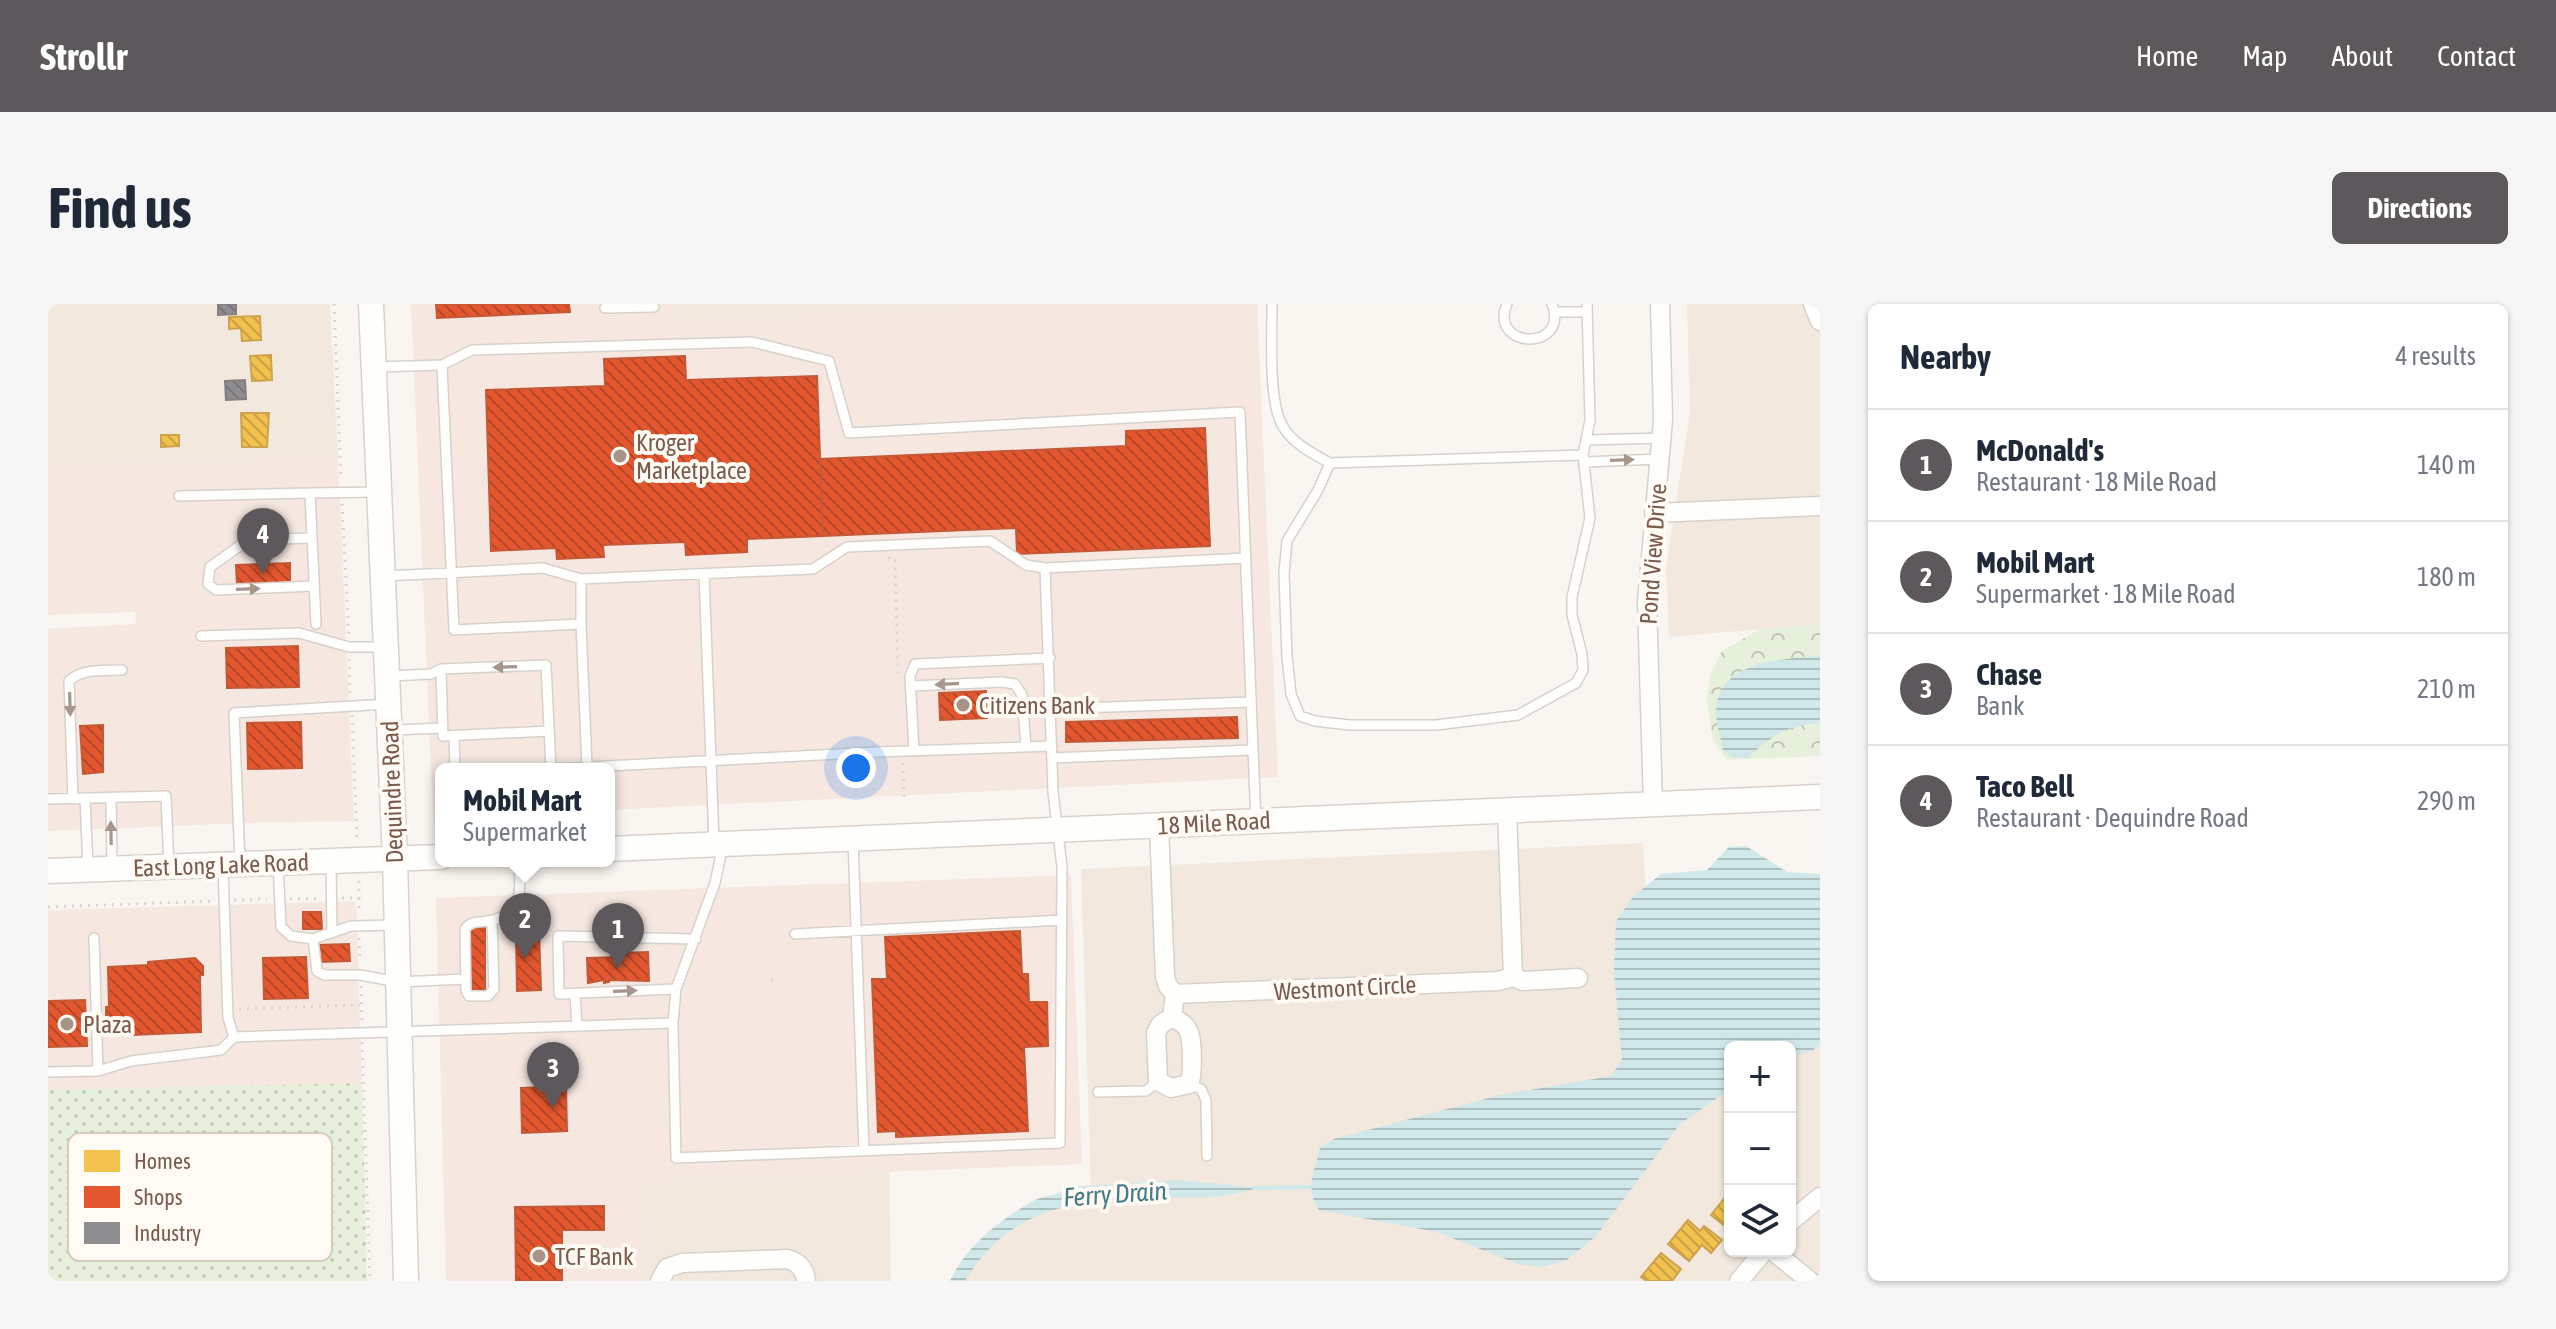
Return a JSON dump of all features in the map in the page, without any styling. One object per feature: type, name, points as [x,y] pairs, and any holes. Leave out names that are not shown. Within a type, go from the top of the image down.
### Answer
[{"type":"main road","name":"Dequindre Road","points":[[371,304],[395,859],[406,1281]]},
{"type":"main road","name":"18 Mile Road","points":[[615,849],[1820,797]]},
{"type":"main road","points":[[395,859],[435,857]]},
{"type":"main road","name":"East Long Lake Road","points":[[48,871],[395,859]]},
{"type":"street","name":"Pond View Drive","points":[[1653,804],[1647,602],[1662,438],[1660,304]]},
{"type":"street","points":[[1813,304],[1820,321]]},
{"type":"street","points":[[1654,513],[1820,506]]},
{"type":"street","points":[[1507,810],[1513,977]]},
{"type":"street","points":[[1159,825],[1165,977],[1175,994],[1172,1017],[1160,1025],[1156,1033],[1158,1081],[1171,1088],[1189,1084],[1192,1077],[1190,1033],[1172,1017]]},
{"type":"street","name":"Westmont Circle","points":[[1175,994],[1498,981],[1513,977],[1523,981],[1578,978]]},
{"type":"street","points":[[1796,1217],[1820,1197]]},
{"type":"street","points":[[1739,1281],[1759,1257]]},
{"type":"street","points":[[1780,1257],[1810,1281]]},
{"type":"street","points":[[660,1281],[667,1268],[682,1263],[787,1259],[802,1273]]},
{"type":"lane","points":[[1272,304],[1279,420],[1308,451],[1330,463],[1660,459]]},
{"type":"lane","points":[[1330,463],[1318,490],[1287,541],[1284,573],[1291,694],[1300,716],[1349,725],[1436,725],[1518,715],[1576,683],[1583,670],[1572,615],[1572,597],[1590,518],[1584,458],[1590,420],[1587,308],[1553,308],[1552,326],[1547,333],[1538,339],[1528,340],[1516,336],[1507,327],[1504,310],[1507,304]]},
{"type":"lane","points":[[605,308],[654,307]]},
{"type":"lane","points":[[374,367],[442,365],[472,350],[752,342],[829,361],[849,433],[1240,412],[1256,821]]},
{"type":"lane","points":[[442,365],[454,630],[581,624]]},
{"type":"lane","points":[[1587,440],[1662,438]]},
{"type":"lane","points":[[179,496],[379,492]]},
{"type":"lane","points":[[310,493],[316,624]]},
{"type":"lane","points":[[312,538],[248,540],[210,567],[208,584],[216,590],[314,586]]},
{"type":"lane","points":[[383,576],[543,568],[581,579],[813,569],[847,547],[990,541],[1026,565],[1045,568],[1246,558]]},
{"type":"lane","points":[[704,574],[710,761],[718,846],[715,883],[676,989],[673,1023],[676,1158],[1060,1143],[1062,867],[1056,830],[1045,568]]},
{"type":"lane","points":[[581,579],[587,763]]},
{"type":"lane","points":[[201,636],[299,633],[349,647],[386,647]]},
{"type":"lane","points":[[914,751],[910,676],[915,664],[1050,658]]},
{"type":"lane","points":[[387,676],[431,674],[441,669],[546,665],[550,763]]},
{"type":"lane","points":[[441,669],[443,736],[549,731]]},
{"type":"lane","points":[[73,799],[69,681],[76,675],[122,670]]},
{"type":"lane","points":[[911,686],[1015,684],[1022,695],[1026,747]]},
{"type":"lane","points":[[1051,709],[1251,702]]},
{"type":"lane","points":[[234,1037],[228,1018],[234,713],[388,704]]},
{"type":"lane","points":[[389,730],[442,728]]},
{"type":"lane","points":[[454,736],[455,763]]},
{"type":"lane","points":[[615,766],[1052,746]]},
{"type":"lane","points":[[1052,758],[1253,750]]},
{"type":"lane","points":[[48,799],[166,796],[169,867]]},
{"type":"lane","points":[[100,869],[111,798]]},
{"type":"lane","points":[[85,799],[100,869]]},
{"type":"lane","points":[[853,840],[864,1151]]},
{"type":"lane","points":[[331,862],[332,933]]},
{"type":"lane","points":[[278,863],[281,927],[291,936],[313,939],[351,926],[397,925]]},
{"type":"lane","points":[[492,921],[494,989],[488,996],[469,996],[466,991],[465,929],[473,922],[492,921],[508,914],[519,902],[519,867]]},
{"type":"lane","points":[[795,934],[1062,920]]},
{"type":"lane","points":[[676,989],[559,994],[558,936],[696,939]]},
{"type":"lane","points":[[94,938],[98,1071]]},
{"type":"lane","points":[[313,939],[314,964],[317,971],[324,975],[360,975],[398,982],[466,979]]},
{"type":"lane","points":[[575,994],[577,1026]]},
{"type":"lane","points":[[48,1072],[98,1071],[131,1061],[221,1050],[234,1037],[673,1023]]},
{"type":"lane","points":[[1098,1092],[1146,1091],[1158,1081]]},
{"type":"lane","points":[[1189,1084],[1201,1089],[1206,1100],[1207,1156]]},
{"type":"path","points":[[334,304],[341,479]]},
{"type":"path","points":[[342,506],[349,639]]},
{"type":"path","points":[[889,554],[890,560],[895,560],[898,680]]},
{"type":"path","points":[[349,655],[350,696]]},
{"type":"path","points":[[352,715],[357,830]]},
{"type":"path","points":[[903,759],[904,799]]},
{"type":"path","points":[[340,898],[360,897],[359,916]]},
{"type":"path","points":[[237,900],[267,899]]},
{"type":"path","points":[[291,899],[318,899]]},
{"type":"path","points":[[48,907],[210,901]]},
{"type":"path","points":[[359,936],[360,968]]},
{"type":"path","points":[[771,980],[779,980]]},
{"type":"path","points":[[361,983],[362,1023]]},
{"type":"path","points":[[235,1009],[362,1005]]},
{"type":"path","points":[[362,1044],[370,1281]]},
{"type":"shaded area","points":[[48,304],[330,304],[338,457],[48,466]]},
{"type":"shaded area","points":[[411,304],[677,304],[678,322],[1028,304],[1257,304],[1278,777],[615,810],[615,763],[435,763],[433,818]]},
{"type":"shaded area","points":[[677,304],[1028,304],[678,322]]},
{"type":"shaded area","points":[[1687,304],[1820,304],[1820,624],[1669,637],[1666,568],[1690,412]]},
{"type":"shaded area","points":[[338,457],[354,821],[48,831],[48,629],[136,624],[135,612],[48,615],[48,466]]},
{"type":"shaded area","points":[[1643,843],[1656,1072],[1820,936],[1820,1281],[959,1281],[964,1266],[1053,1199],[1091,1192],[1081,869]]},
{"type":"shaded area","points":[[1071,875],[1082,1164],[639,1182],[643,1281],[446,1281],[436,898]]},
{"type":"shaded area","points":[[356,901],[362,1083],[48,1090],[48,910]]},
{"type":"shaded area","points":[[889,1172],[891,1281],[643,1281],[639,1182]]},
{"type":"green space","points":[[1820,624],[1820,756],[1727,760],[1713,740],[1707,701],[1710,675],[1722,651],[1760,629]]},
{"type":"green space","points":[[362,1083],[367,1281],[48,1281],[48,1090]]},
{"type":"water","points":[[1820,656],[1820,723],[1798,726],[1781,733],[1748,758],[1732,757],[1723,750],[1716,713],[1719,696],[1727,683],[1753,666]]},
{"type":"water","points":[[1746,846],[1787,872],[1820,874],[1820,1044],[1796,1056],[1796,1041],[1724,1041],[1724,1093],[1680,1124],[1596,1236],[1567,1260],[1543,1267],[1518,1264],[1437,1232],[1319,1210],[1312,1195],[1314,1172],[1320,1148],[1334,1139],[1500,1095],[1611,1076],[1622,1060],[1614,973],[1616,921],[1633,897],[1661,874],[1707,870],[1729,847]]},
{"type":"water","name":"Ferry Drain","points":[[1179,1180],[1259,1188],[1217,1197],[1106,1200],[1043,1214],[1014,1228],[988,1250],[965,1281],[950,1281],[965,1256],[985,1235],[1037,1199],[1068,1187]]},
{"type":"building: Homes","points":[[260,316],[261,340],[242,341],[241,328],[229,329],[229,317]]},
{"type":"building: Homes","points":[[271,355],[272,380],[252,381],[250,356]]},
{"type":"building: Homes","points":[[241,413],[269,413],[267,447],[242,447]]},
{"type":"building: Homes","points":[[161,435],[179,435],[179,446],[161,447]]},
{"type":"building: Homes","points":[[1724,1199],[1724,1225],[1711,1215]]},
{"type":"building: Homes","points":[[1688,1220],[1700,1231],[1704,1226],[1722,1240],[1711,1253],[1702,1245],[1689,1261],[1668,1244]]},
{"type":"building: Homes","points":[[1661,1253],[1681,1269],[1672,1281],[1647,1281],[1641,1277]]},
{"type":"building: Shops","points":[[436,304],[569,304],[570,312],[437,318]]},
{"type":"building: Shops","points":[[685,356],[686,380],[817,376],[823,536],[747,539],[747,552],[686,555],[685,542],[603,545],[604,557],[557,559],[556,548],[491,551],[486,390],[605,386],[604,359]]},
{"type":"building: Shops","points":[[1205,428],[1210,546],[1017,554],[1016,528],[823,536],[820,459],[1126,446],[1126,431]]},
{"type":"building: Shops","points":[[290,563],[290,583],[237,585],[236,565]]},
{"type":"building: Shops","points":[[298,646],[299,687],[227,688],[226,648]]},
{"type":"building: Shops","name":"Citizens Bank","points":[[986,691],[987,718],[940,720],[939,693]]},
{"type":"building: Shops","points":[[1237,717],[1238,738],[1066,742],[1066,722]]},
{"type":"building: Shops","points":[[301,722],[302,768],[248,769],[247,723]]},
{"type":"building: Shops","points":[[103,725],[103,772],[83,774],[80,726]]},
{"type":"building: Shops","points":[[303,912],[321,912],[322,929],[303,929]]},
{"type":"building: Shops","points":[[470,928],[485,928],[485,990],[472,991]]},
{"type":"building: Shops","points":[[539,931],[541,990],[517,991],[516,932]]},
{"type":"building: Shops","points":[[1020,931],[1022,974],[1028,974],[1029,1002],[1047,1002],[1048,1046],[1024,1047],[1028,1131],[896,1137],[896,1131],[878,1132],[872,979],[887,979],[885,937]]},
{"type":"building: Shops","points":[[349,944],[350,961],[317,962],[317,945]]},
{"type":"building: Shops","points":[[648,952],[649,981],[609,980],[604,983],[604,980],[588,983],[587,958]]},
{"type":"building: Shops","points":[[306,957],[308,998],[264,999],[263,958]]},
{"type":"building: Shops","points":[[195,958],[203,966],[203,975],[200,975],[201,1032],[110,1036],[110,1024],[106,1024],[106,1007],[109,1007],[108,967]]},
{"type":"building: Shops","name":"Plaza","points":[[85,1000],[87,1046],[48,1047],[48,1001]]},
{"type":"building: Shops","points":[[566,1086],[567,1131],[522,1133],[521,1088]]},
{"type":"building: Shops","name":"TCF Bank","points":[[604,1206],[604,1230],[562,1230],[562,1281],[516,1281],[515,1207]]},
{"type":"building: Industry","points":[[218,304],[236,304],[236,314],[218,315]]},
{"type":"building: Industry","points":[[245,380],[246,399],[226,400],[225,381]]},
{"type":"waterway","points":[[1254,1188],[1311,1187]]},
{"type":"place","name":"Kroger Marketplace","points":[[620,456]]},
{"type":"place","name":"Taco Bell","points":[[263,574]]},
{"type":"place","name":"Citizens Bank","points":[[963,705]]},
{"type":"place","name":"Mobil Mart","points":[[525,959]]},
{"type":"place","name":"McDonald's","points":[[618,969]]},
{"type":"place","name":"Plaza","points":[[67,1024]]},
{"type":"place","name":"Chase","points":[[553,1108]]},
{"type":"place","name":"TCF Bank","points":[[539,1256]]}]
